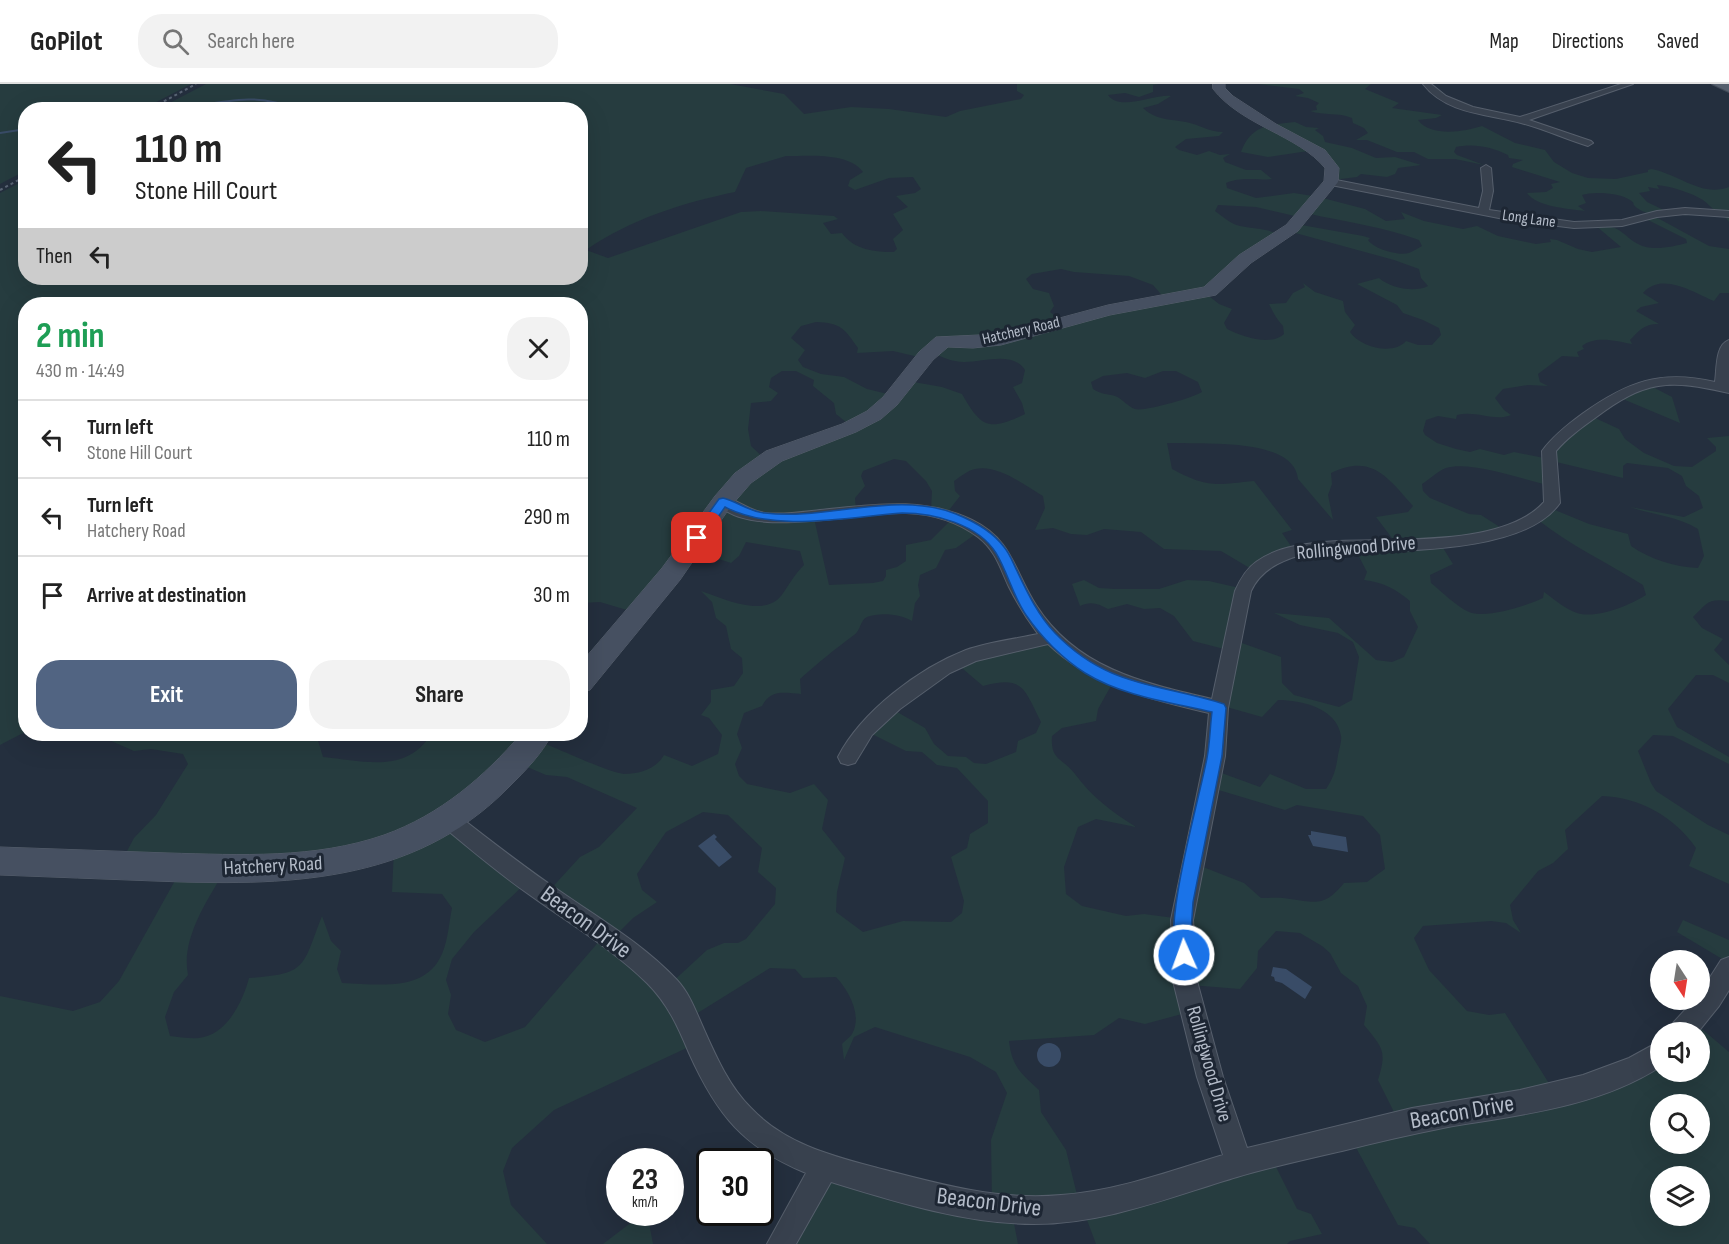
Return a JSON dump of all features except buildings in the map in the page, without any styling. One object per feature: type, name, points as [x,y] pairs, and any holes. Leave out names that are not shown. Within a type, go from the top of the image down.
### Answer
[{"type":"main road","points":[[1719,84],[1729,88]]},
{"type":"street","points":[[1219,84],[1222,93],[1229,99],[1271,127],[1320,153],[1332,168],[1331,182]]},
{"type":"street","points":[[1427,84],[1437,94],[1476,111],[1521,120],[1588,143]]},
{"type":"street","points":[[1521,120],[1629,84]]},
{"type":"street","points":[[1483,212],[1488,191],[1486,168]]},
{"type":"street","name":"Long Lane","points":[[1331,182],[1483,212],[1535,221],[1585,226],[1622,223],[1677,212],[1729,214]]},
{"type":"street","name":"Hatchery Road","points":[[588,673],[671,574],[723,501],[743,478],[765,461],[849,428],[874,415],[890,401],[926,356],[943,340],[973,342],[1001,339],[1129,305],[1210,291],[1245,259],[1292,228],[1331,182]]},
{"type":"street","points":[[1725,388],[1726,348],[1729,344]]},
{"type":"street","name":"Rollingwood Drive","points":[[1239,1163],[1198,1036],[1184,968],[1182,932],[1185,902],[1215,756],[1219,708],[1248,580],[1261,566],[1300,549],[1468,539],[1514,529],[1535,520],[1552,503],[1549,451],[1557,440],[1613,397],[1638,384],[1663,380],[1693,382],[1725,388]]},
{"type":"street","points":[[723,501],[745,512],[765,517],[790,518],[872,510],[919,509],[965,522],[992,540],[1000,549],[1030,612],[1051,637],[1089,669],[1125,686],[1219,708]]},
{"type":"street","points":[[848,757],[865,730],[893,704],[944,668],[972,655],[1051,637]]},
{"type":"street","name":"Hatchery Road","points":[[0,861],[236,869],[293,869],[320,866],[365,855],[409,840],[448,819],[508,771],[532,741]]},
{"type":"street","name":"Beacon Drive","points":[[448,819],[548,896],[600,930],[642,963],[671,991],[683,1008],[722,1091],[735,1110],[752,1128],[795,1156],[824,1167],[937,1197],[993,1208],[1034,1210],[1103,1204],[1239,1163],[1393,1125],[1507,1105],[1580,1087],[1629,1072],[1650,1061]]},
{"type":"street","points":[[1691,1022],[1711,998],[1729,968]]},
{"type":"street","points":[[781,1244],[824,1167]]},
{"type":"green space","points":[[0,84],[191,84],[156,102],[18,102],[18,175],[0,184]]},
{"type":"green space","points":[[206,84],[730,84],[784,94],[804,114],[851,107],[889,109],[946,117],[960,111],[1021,99],[1024,95],[1017,91],[1017,84],[1159,84],[1153,85],[1153,92],[1139,97],[1125,93],[1108,95],[1113,100],[1121,102],[1171,96],[1158,104],[1143,108],[1159,117],[1223,132],[1219,136],[1186,139],[1175,147],[1197,155],[1209,151],[1220,155],[1230,154],[1223,158],[1225,162],[1246,170],[1261,170],[1272,179],[1244,179],[1226,183],[1227,188],[1256,198],[1294,193],[1319,197],[1365,209],[1386,221],[1405,219],[1401,212],[1424,221],[1463,229],[1477,226],[1498,236],[1536,244],[1551,242],[1550,239],[1557,240],[1592,252],[1621,247],[1596,226],[1613,227],[1633,241],[1651,248],[1687,243],[1686,239],[1646,219],[1654,216],[1709,246],[1729,249],[1729,293],[1720,293],[1714,301],[1688,289],[1669,284],[1651,287],[1643,293],[1659,303],[1641,307],[1636,311],[1659,324],[1643,328],[1630,340],[1632,344],[1606,340],[1587,343],[1582,346],[1584,349],[1577,352],[1579,357],[1562,356],[1538,374],[1540,382],[1548,386],[1528,385],[1503,389],[1495,398],[1511,415],[1498,417],[1464,414],[1457,415],[1456,419],[1438,416],[1426,420],[1423,431],[1437,443],[1456,449],[1470,452],[1480,449],[1504,455],[1514,452],[1549,459],[1550,450],[1593,417],[1619,429],[1625,439],[1644,453],[1674,466],[1692,467],[1716,451],[1716,447],[1707,438],[1729,436],[1729,601],[1712,601],[1693,617],[1702,628],[1723,639],[1714,650],[1729,665],[1729,683],[1713,675],[1696,675],[1668,709],[1677,727],[1729,757],[1729,764],[1673,736],[1653,735],[1638,751],[1656,791],[1708,825],[1729,835],[1729,884],[1689,866],[1696,848],[1667,818],[1629,800],[1602,796],[1565,830],[1568,849],[1553,863],[1538,871],[1510,905],[1513,920],[1521,933],[1506,923],[1491,921],[1423,926],[1414,938],[1429,970],[1467,1011],[1489,1015],[1505,1013],[1555,1093],[1650,1061],[1650,1082],[1710,1082],[1710,1036],[1729,1052],[1729,1244],[1430,1244],[1415,1228],[1398,1225],[1353,1142],[1401,1126],[1378,1080],[1383,1056],[1379,1045],[1364,1025],[1367,1006],[1358,986],[1341,973],[1330,953],[1322,946],[1300,933],[1276,931],[1258,951],[1257,968],[1240,989],[1190,985],[1193,1011],[1145,1024],[1119,1018],[1094,1035],[1009,1041],[1015,1063],[1022,1074],[1039,1090],[1041,1112],[1066,1150],[1080,1207],[1012,1213],[1018,1244],[784,1244],[825,1169],[992,1202],[991,1140],[1007,1093],[996,1072],[970,1057],[875,1027],[854,1037],[844,1060],[842,1044],[852,1034],[856,1019],[853,1003],[841,982],[836,977],[803,978],[795,969],[770,968],[688,1019],[693,1045],[554,1110],[512,1148],[503,1171],[511,1205],[547,1244],[0,1244],[0,996],[73,1011],[100,1002],[119,981],[177,877],[119,866],[134,838],[156,815],[188,764],[183,754],[151,749],[134,751],[111,741],[318,741],[323,757],[383,762],[410,755],[426,741],[538,741],[624,774],[647,770],[657,764],[664,755],[692,766],[718,754],[722,735],[709,718],[701,715],[711,702],[711,690],[734,686],[743,673],[742,658],[731,649],[726,626],[716,618],[712,602],[701,591],[742,604],[764,605],[781,596],[804,565],[800,551],[746,542],[739,556],[731,563],[691,550],[637,613],[600,602],[588,603],[588,297],[18,297],[18,736],[0,745],[0,193],[18,184],[18,285],[588,285],[588,251],[608,258],[741,212],[761,211],[834,216],[838,219],[823,223],[831,234],[842,233],[847,239],[865,249],[894,252],[897,249],[893,239],[903,230],[893,214],[908,207],[896,196],[915,193],[921,189],[913,177],[889,178],[855,190],[848,186],[850,180],[863,172],[848,161],[828,156],[786,156],[746,168],[735,192],[696,201],[639,221],[588,249],[588,102],[171,102]],"holes":[[[1218,205],[1256,207],[1299,217],[1306,213],[1377,228],[1419,240],[1422,246],[1409,253],[1399,254],[1381,249],[1371,243],[1368,240],[1370,238],[1363,236],[1296,224],[1288,231],[1419,269],[1421,278],[1428,286],[1423,288],[1403,288],[1379,278],[1357,284],[1397,305],[1403,313],[1439,328],[1441,335],[1432,345],[1418,345],[1406,341],[1400,346],[1385,349],[1361,342],[1350,332],[1355,325],[1345,312],[1343,301],[1315,292],[1303,283],[1305,287],[1293,293],[1286,303],[1269,304],[1283,326],[1284,334],[1278,338],[1256,339],[1227,329],[1224,323],[1232,309],[1219,304],[1205,293],[1278,234],[1230,222],[1215,211]],[[1061,269],[1129,276],[1153,285],[1166,300],[1064,322],[1050,312],[1054,306],[1049,293],[1033,289],[1026,279],[1032,274]],[[816,322],[837,325],[858,348],[857,353],[893,351],[923,358],[932,353],[963,362],[1011,360],[1025,370],[1022,383],[1013,387],[1025,414],[1002,423],[987,423],[975,414],[962,394],[942,387],[908,381],[892,395],[867,389],[844,377],[821,374],[803,367],[798,360],[805,350],[791,338],[801,326]],[[782,371],[796,371],[814,380],[813,386],[834,403],[836,414],[852,427],[766,460],[751,446],[748,429],[751,403],[771,401],[778,393],[769,387],[771,378]],[[1163,371],[1176,371],[1198,382],[1202,392],[1168,404],[1135,409],[1118,397],[1093,389],[1091,382],[1103,376],[1127,373],[1145,378]],[[1167,443],[1243,446],[1263,449],[1280,456],[1293,465],[1298,479],[1333,520],[1328,495],[1332,484],[1331,473],[1345,468],[1368,467],[1378,472],[1387,478],[1413,506],[1408,512],[1376,517],[1395,542],[1354,547],[1367,572],[1364,580],[1388,587],[1410,601],[1410,611],[1418,627],[1404,657],[1392,662],[1376,660],[1329,618],[1274,613],[1300,625],[1338,633],[1353,642],[1359,657],[1352,700],[1339,707],[1294,695],[1282,683],[1281,657],[1239,642],[1244,589],[1209,581],[1187,580],[1159,589],[1099,588],[1084,580],[1072,584],[1080,606],[1094,603],[1108,609],[1127,604],[1144,609],[1160,608],[1174,616],[1193,641],[1228,650],[1223,706],[1262,717],[1278,700],[1287,700],[1317,708],[1333,719],[1338,726],[1341,741],[1334,773],[1326,789],[1306,789],[1270,774],[1260,787],[1216,771],[1212,788],[1285,810],[1297,805],[1363,816],[1380,835],[1385,869],[1367,882],[1344,883],[1331,896],[1314,902],[1261,898],[1244,883],[1198,865],[1182,919],[1144,914],[1126,916],[1082,906],[1066,894],[1064,867],[1078,827],[1096,819],[1136,827],[1095,797],[1055,755],[1052,736],[1062,728],[1096,721],[1098,709],[1112,684],[1053,638],[956,663],[983,686],[1007,682],[1015,684],[1026,693],[1041,722],[1036,733],[1018,741],[1016,752],[986,764],[974,763],[966,757],[948,756],[934,744],[925,728],[892,709],[868,732],[906,751],[922,752],[937,765],[957,768],[988,801],[988,823],[970,834],[967,848],[951,857],[964,901],[962,913],[951,922],[903,921],[863,932],[836,912],[837,892],[845,858],[822,829],[828,800],[814,784],[790,793],[747,784],[739,776],[735,764],[742,748],[737,734],[744,713],[762,706],[774,694],[801,694],[800,679],[856,633],[867,617],[890,614],[912,621],[915,603],[920,596],[918,585],[920,575],[936,568],[945,550],[956,548],[977,533],[953,518],[931,540],[906,545],[906,561],[886,570],[883,581],[829,585],[814,518],[856,511],[855,498],[865,486],[861,476],[863,471],[894,459],[906,461],[926,481],[932,491],[931,510],[946,514],[960,496],[955,491],[954,481],[970,471],[984,468],[1002,472],[1043,496],[1045,508],[1035,530],[1053,528],[1071,534],[1087,535],[1104,529],[1141,532],[1164,549],[1221,551],[1253,570],[1295,552],[1282,533],[1292,530],[1254,481],[1212,484],[1194,479],[1172,469]],[[1552,461],[1623,478],[1623,466],[1627,463],[1668,468],[1682,476],[1686,486],[1699,496],[1703,508],[1684,517],[1630,507],[1673,518],[1698,529],[1704,556],[1698,568],[1663,562],[1631,546],[1628,534],[1589,524],[1550,508],[1538,520],[1576,546],[1643,585],[1646,595],[1622,607],[1594,614],[1577,613],[1544,592],[1543,598],[1527,605],[1485,614],[1469,612],[1454,603],[1431,583],[1430,575],[1453,564],[1440,543],[1506,531],[1481,515],[1469,514],[1430,498],[1423,491],[1422,484],[1443,469],[1457,466],[1499,472],[1553,486]],[[518,763],[546,775],[567,777],[637,808],[599,847],[580,857],[547,893],[602,938],[525,1027],[485,1042],[456,1030],[448,1014],[451,995],[446,980],[452,959],[474,932],[526,883],[451,820]],[[703,812],[728,815],[762,848],[758,872],[776,888],[775,904],[746,939],[738,943],[724,943],[707,950],[669,985],[617,934],[633,918],[657,902],[642,890],[637,874],[666,832]],[[394,849],[392,892],[442,894],[452,908],[442,954],[424,975],[399,984],[342,983],[337,969],[341,951],[331,941],[322,916],[306,957],[300,965],[282,974],[249,978],[238,1006],[226,1024],[218,1031],[199,1038],[170,1036],[165,1017],[174,992],[188,975],[188,950],[195,924],[221,877]]]},
{"type":"green space","points":[[1258,84],[1371,84],[1365,89],[1399,103],[1392,108],[1442,115],[1418,120],[1431,129],[1448,132],[1482,126],[1515,143],[1545,150],[1554,162],[1572,173],[1588,178],[1616,179],[1648,172],[1651,169],[1699,187],[1719,190],[1729,187],[1729,222],[1723,214],[1698,197],[1674,188],[1657,185],[1659,189],[1648,187],[1650,191],[1639,193],[1647,202],[1670,213],[1645,212],[1626,198],[1607,193],[1582,195],[1586,203],[1578,206],[1585,211],[1546,204],[1532,198],[1527,193],[1546,192],[1553,188],[1551,184],[1560,182],[1512,167],[1513,164],[1523,160],[1509,158],[1508,155],[1496,150],[1476,146],[1456,147],[1454,152],[1484,165],[1455,159],[1428,159],[1414,152],[1397,152],[1367,140],[1356,140],[1368,133],[1364,128],[1353,123],[1352,118],[1310,111],[1317,110],[1316,106],[1319,103],[1295,96],[1304,93],[1299,89]]},
{"type":"green space","points":[[1295,122],[1306,127],[1319,128],[1315,130],[1323,136],[1325,142],[1352,148],[1376,158],[1395,157],[1421,165],[1398,168],[1395,174],[1387,177],[1361,174],[1357,177],[1333,180],[1315,150],[1268,157],[1241,152],[1250,137],[1261,128]]},
{"type":"green space","points":[[1647,384],[1672,397],[1680,423],[1618,397]]},
{"type":"green space","points":[[1683,920],[1729,940],[1729,963],[1710,950],[1677,932]]},
{"type":"green space","points":[[1272,1159],[1297,1209],[1311,1214],[1322,1234],[1290,1241],[1287,1244],[1096,1244],[1084,1212]]},
{"type":"green space","points":[[627,1226],[650,1226],[653,1244],[603,1244]]},
{"type":"water","points":[[1311,831],[1346,837],[1348,852],[1313,846],[1308,835],[1311,835]]},
{"type":"water","points":[[714,834],[717,837],[715,839],[732,857],[719,867],[698,846]]},
{"type":"water","points":[[1273,967],[1286,969],[1312,987],[1305,999],[1282,983],[1275,981],[1271,976]]},
{"type":"water","points":[[1049,1043],[1058,1046],[1061,1055],[1058,1064],[1049,1067],[1040,1064],[1037,1055],[1040,1046]]},
{"type":"waterway","points":[[218,102],[250,99],[272,102]]},
{"type":"waterway","points":[[0,133],[18,130]]},
{"type":"railway","points":[[163,102],[196,84]]},
{"type":"railway","points":[[0,190],[18,180]]},
{"type":"route","points":[[697,538],[723,501],[745,512],[765,517],[790,518],[902,509],[919,509],[951,516],[965,522],[992,540],[1005,557],[1030,612],[1051,637],[1089,669],[1125,686],[1219,708],[1215,756],[1182,920],[1184,955]]}]
